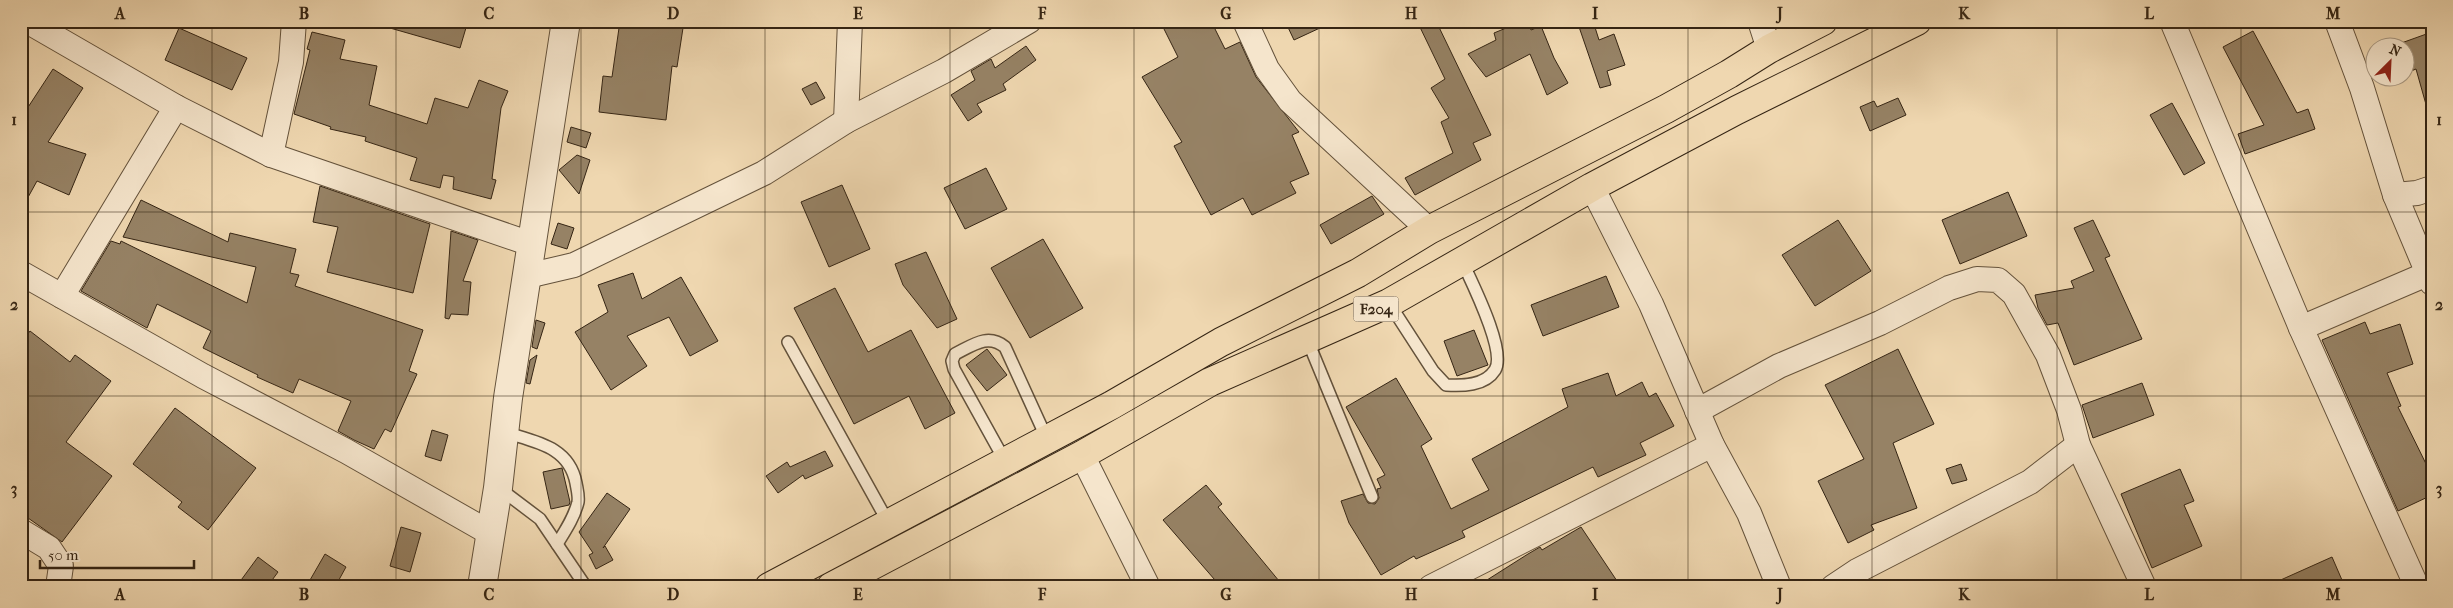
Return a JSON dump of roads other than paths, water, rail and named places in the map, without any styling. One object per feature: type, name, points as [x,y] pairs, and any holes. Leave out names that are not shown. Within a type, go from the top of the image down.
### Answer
[{"type":"main road","name":"F204","points":[[769,587],[888,522],[1112,405],[1221,342],[1358,273],[1429,230],[1666,109],[1729,74],[1769,48],[1824,21]]},
{"type":"main road","name":"F204","points":[[831,587],[1082,455],[1210,382],[1389,303],[1592,187],[1736,110],[1917,21]]},
{"type":"street","points":[[27,21],[176,108],[271,155],[531,244]]},
{"type":"street","points":[[271,155],[291,62],[294,21]]},
{"type":"street","points":[[482,587],[498,488],[504,432],[531,244],[550,133],[566,21]]},
{"type":"street","points":[[846,121],[850,21]]},
{"type":"street","points":[[527,276],[574,265],[764,174],[846,121],[944,71],[1029,21]]},
{"type":"street","points":[[1245,21],[1267,69],[1290,101],[1429,230]]},
{"type":"street","points":[[1760,21],[1769,48]]},
{"type":"street","points":[[2172,21],[2301,328],[2417,587]]},
{"type":"street","points":[[2301,328],[2429,278],[2395,195],[2362,88],[2337,21]]},
{"type":"street","points":[[62,296],[176,108]]},
{"type":"street","points":[[1592,187],[1651,304],[1712,445],[1749,513],[1779,587]]},
{"type":"street","points":[[2395,195],[2417,193],[2432,188]]},
{"type":"street","points":[[21,273],[203,376],[346,451],[490,533]]},
{"type":"street","points":[[1697,411],[1779,366],[1880,323],[1950,288],[1977,279],[1998,280],[2014,294],[2048,355],[2069,410],[2078,445],[2144,587]]},
{"type":"street","points":[[1431,587],[1712,445]]},
{"type":"street","points":[[1833,587],[1857,571],[2030,482],[2078,445]]},
{"type":"street","points":[[1082,455],[1148,587]]},
{"type":"street","points":[[21,531],[49,548],[61,566],[61,581],[58,587]]},
{"type":"lane","points":[[1389,303],[1433,371],[1446,385],[1466,387],[1484,379],[1495,370],[1498,357],[1490,323],[1462,262]]},
{"type":"lane","points":[[1005,461],[954,369],[952,361],[955,354],[986,339],[997,340],[1005,347],[1047,439]]},
{"type":"lane","points":[[1307,339],[1372,497]]},
{"type":"lane","points":[[788,342],[888,522]]},
{"type":"lane","points":[[504,432],[544,445],[558,452],[570,463],[579,500],[573,517],[557,544]]},
{"type":"lane","points":[[498,488],[540,519],[586,587]]}]
